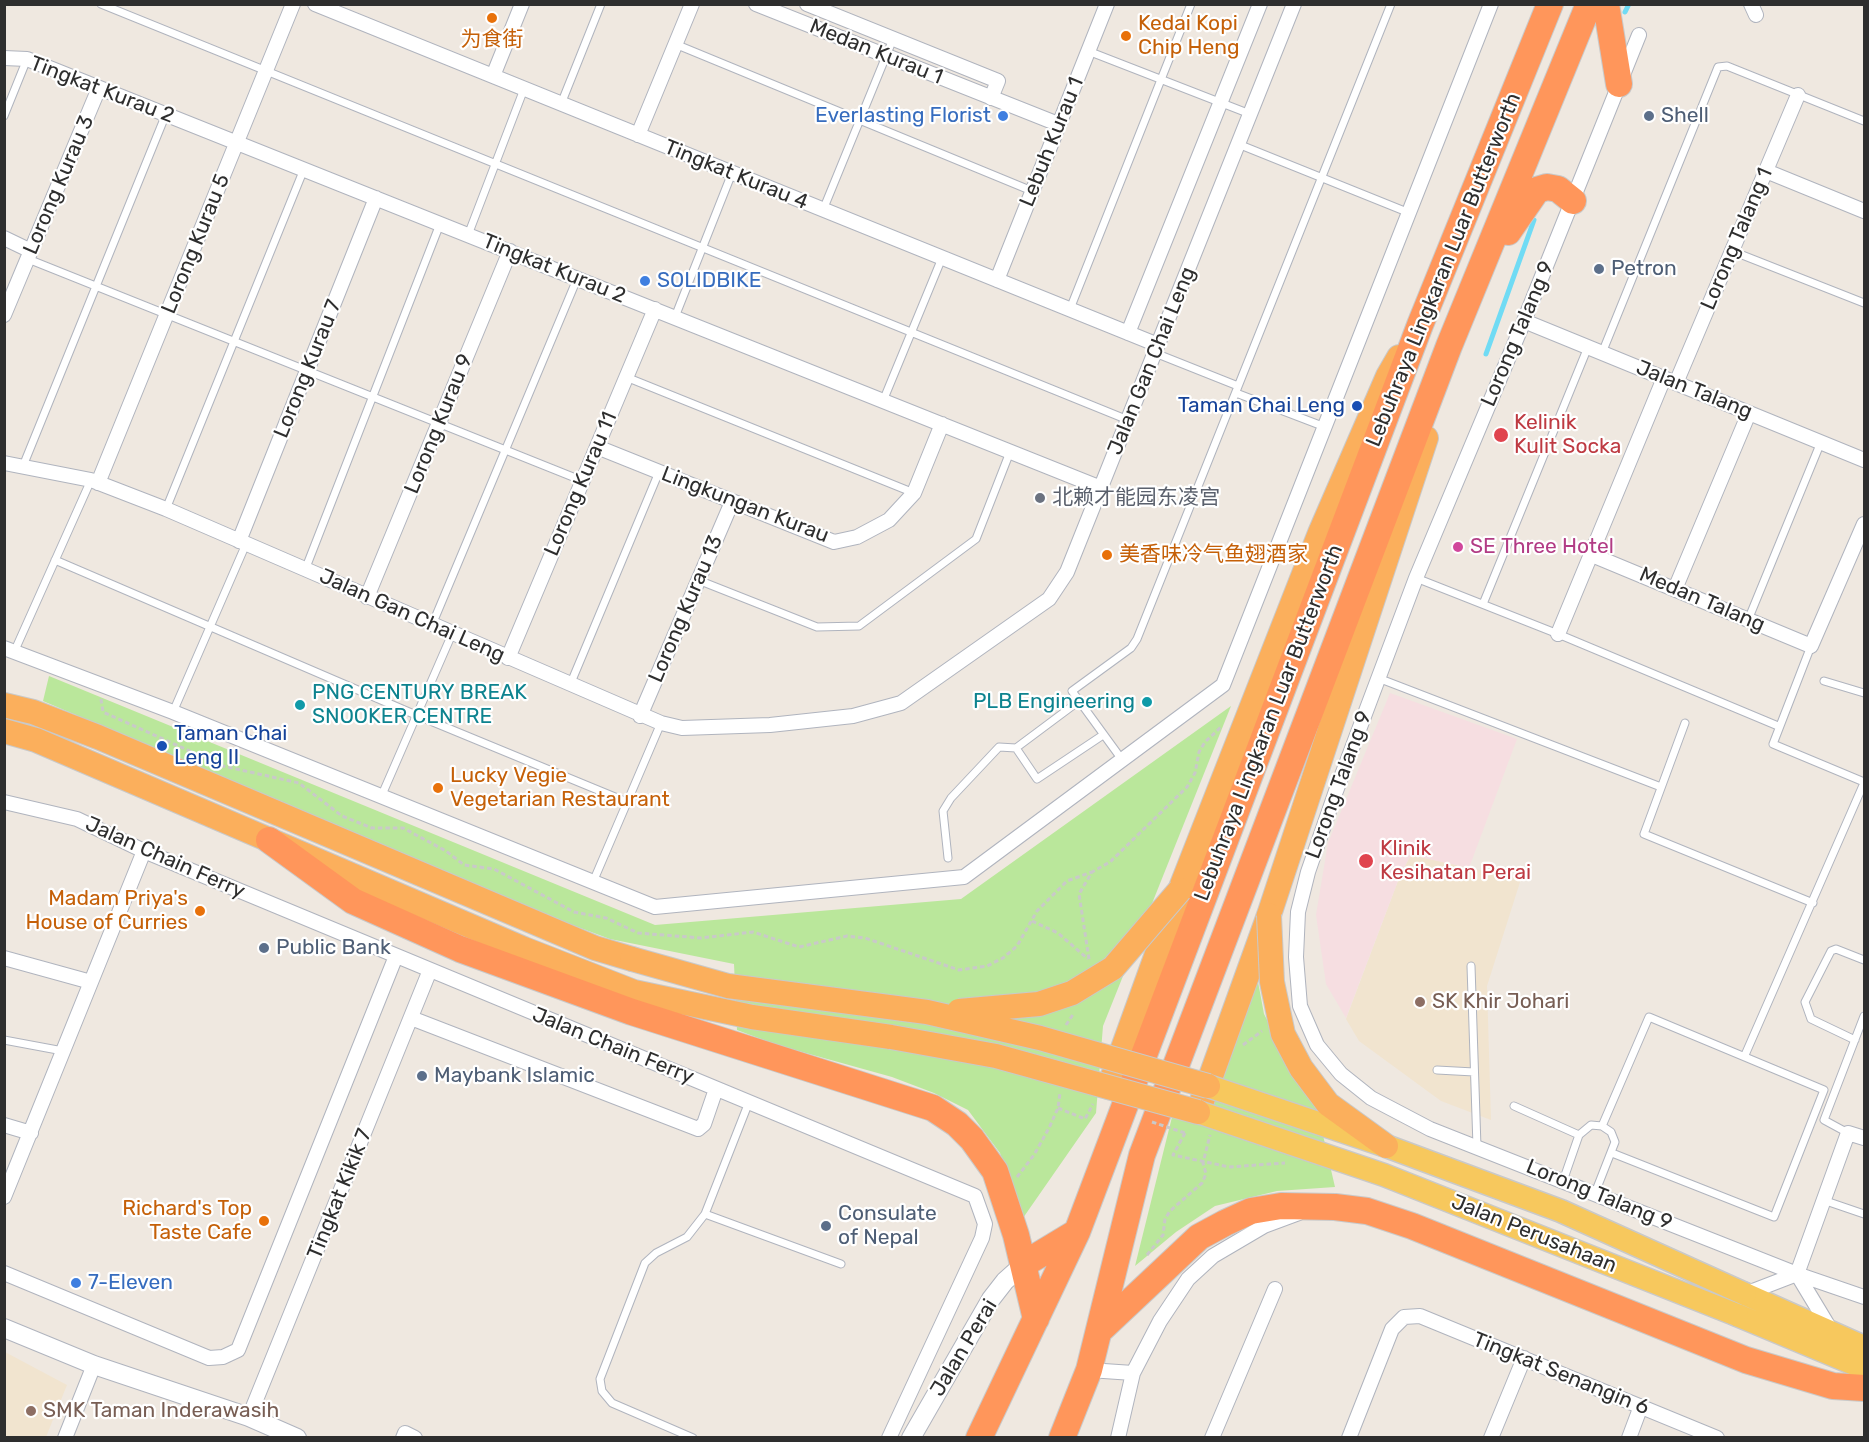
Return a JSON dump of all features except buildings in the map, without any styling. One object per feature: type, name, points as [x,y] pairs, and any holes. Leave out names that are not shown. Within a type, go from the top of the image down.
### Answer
[{"type":"highway","name":"Lebuhraya Lingkaran Luar Butterworth","points":[[979,1437],[1077,1232],[1420,325],[1550,4]]},
{"type":"highway","name":"Lebuhraya Lingkaran Luar Butterworth","points":[[1062,1437],[1089,1370],[1142,1155],[1449,346],[1589,4]]},
{"type":"highway","points":[[1606,4],[1619,84]]},
{"type":"highway","points":[[1480,272],[1537,190],[1547,187],[1558,189],[1574,201]]},
{"type":"highway","points":[[1101,1095],[1119,1061],[1180,890],[1320,532],[1388,376],[1420,325]]},
{"type":"highway","points":[[4,731],[36,740],[524,949],[634,992],[752,1017],[891,1037],[996,1056],[1101,1095],[1206,1119],[1208,1086],[1269,915],[1441,396],[1449,346]]},
{"type":"highway","points":[[4,705],[33,712],[98,737],[595,948],[728,986],[927,1012],[1040,1038],[1208,1086]]},
{"type":"highway","points":[[269,840],[353,901],[460,949],[632,1012],[933,1108],[957,1124],[986,1155],[1003,1190],[1024,1264],[1036,1320]]},
{"type":"highway","points":[[927,1012],[1040,1004],[1072,993],[1113,968],[1180,890]]},
{"type":"highway","points":[[1269,915],[1272,982],[1283,1034],[1301,1068],[1328,1104],[1386,1146]]},
{"type":"highway","points":[[1099,1331],[1199,1237],[1251,1211],[1281,1206],[1335,1207],[1375,1214],[1746,1360],[1833,1386],[1864,1388]]},
{"type":"highway","points":[[1024,1264],[1077,1232]]},
{"type":"main road","name":"Jalan Perusahaan","points":[[1208,1086],[1386,1146],[1561,1211],[1864,1347]]},
{"type":"main road","name":"Jalan Perusahaan","points":[[1206,1119],[1384,1175],[1864,1368]]},
{"type":"street","name":"Lorong Kurau 5","points":[[95,481],[167,314],[293,4]]},
{"type":"street","name":"Tingkat Kurau 4","points":[[315,4],[1070,309],[1128,333],[1156,349]]},
{"type":"street","points":[[493,76],[522,4]]},
{"type":"street","points":[[639,135],[692,4]]},
{"type":"street","name":"Medan Kurau 1","points":[[807,4],[998,81],[991,98]]},
{"type":"street","name":"Lebuh Kurau 1","points":[[997,280],[1107,4]]},
{"type":"street","name":"Jalan Gan Chai Leng","points":[[1128,333],[1260,4]]},
{"type":"street","name":"Jalan Gan Chai Leng","points":[[4,463],[95,481],[166,508],[639,716],[661,723],[682,728],[770,725],[853,716],[901,703],[1048,599],[1067,572],[1294,4]]},
{"type":"street","points":[[10,649],[173,712],[656,907],[964,877],[1223,685],[1407,212],[1491,4]]},
{"type":"street","name":"Medan Kurau 1","points":[[759,5],[1058,124]]},
{"type":"street","name":"Lorong Talang 9","points":[[1639,35],[1574,201],[1416,578],[1308,872],[1298,912],[1296,957],[1300,1006],[1317,1045],[1341,1074],[1371,1098],[1430,1129],[1797,1275],[1864,1297]]},
{"type":"street","name":"Tingkat Kurau 2","points":[[4,58],[27,59],[1101,488]]},
{"type":"street","name":"Lorong Kurau 3","points":[[4,315],[99,88]]},
{"type":"street","name":"Lorong Talang 1","points":[[1558,634],[1670,381],[1732,251],[1798,94]]},
{"type":"street","points":[[1766,171],[1864,211]]},
{"type":"street","name":"Lorong Kurau 7","points":[[243,542],[376,198]]},
{"type":"street","points":[[4,238],[30,255]]},
{"type":"street","name":"Lorong Kurau 9","points":[[367,597],[510,251]]},
{"type":"street","name":"Lorong Kurau 11","points":[[508,658],[655,309]]},
{"type":"street","name":"Jalan Talang","points":[[1524,321],[1864,460]]},
{"type":"street","points":[[1675,589],[1749,413]]},
{"type":"street","name":"Lingkungan Kurau","points":[[597,447],[834,542],[857,537],[889,520],[914,493],[942,424]]},
{"type":"street","name":"Lorong Kurau 13","points":[[639,716],[732,502]]},
{"type":"street","points":[[1811,646],[1864,524]]},
{"type":"street","name":"Medan Talang","points":[[1592,555],[1811,646]]},
{"type":"street","name":"Jalan Chain Ferry","points":[[4,802],[77,819],[144,851],[975,1196],[985,1224],[982,1238],[889,1437]]},
{"type":"street","points":[[4,1197],[144,851]]},
{"type":"street","points":[[4,1273],[209,1358],[223,1357],[238,1350],[396,956]]},
{"type":"street","points":[[4,957],[91,982]]},
{"type":"street","name":"Tingkat Kikik 7","points":[[249,1418],[430,970]]},
{"type":"street","points":[[411,1018],[698,1129],[704,1124],[717,1089]]},
{"type":"street","points":[[4,1125],[31,1132]]},
{"type":"street","points":[[1797,1275],[1848,1133],[1864,1138]]},
{"type":"street","points":[[1118,1437],[1133,1373],[1160,1321],[1188,1279],[1213,1256],[1264,1226],[1315,1207]]},
{"type":"street","name":"Jalan Perai","points":[[911,1437],[991,1299],[1005,1281],[1024,1264]]},
{"type":"street","points":[[1745,1294],[1797,1275]]},
{"type":"street","points":[[1797,1275],[1833,1334]]},
{"type":"street","points":[[1212,1437],[1275,1289]]},
{"type":"street","name":"Tingkat Senangin 6","points":[[1349,1437],[1392,1329],[1404,1317],[1420,1316],[1717,1437]]},
{"type":"street","points":[[4,1328],[94,1365],[249,1418],[297,1437]]},
{"type":"street","points":[[1491,1437],[1524,1358]]},
{"type":"street","points":[[65,1437],[94,1365]]},
{"type":"street","points":[[1089,1370],[1133,1373]]},
{"type":"street","points":[[1629,1437],[1641,1406]]},
{"type":"lane","points":[[101,4],[1128,420]]},
{"type":"lane","points":[[561,104],[601,4]]},
{"type":"lane","points":[[1070,309],[1191,4]]},
{"type":"lane","points":[[1123,761],[1072,691],[1131,648],[1137,639],[1391,4]]},
{"type":"lane","points":[[823,210],[893,39]]},
{"type":"lane","points":[[675,44],[1032,191]]},
{"type":"lane","points":[[1088,51],[1250,114]]},
{"type":"lane","points":[[4,116],[27,59]]},
{"type":"lane","points":[[1602,353],[1718,67],[1727,66],[1864,121]]},
{"type":"lane","points":[[468,235],[524,89]]},
{"type":"lane","points":[[23,466],[166,114]]},
{"type":"lane","points":[[1238,144],[1407,212]]},
{"type":"lane","points":[[166,508],[304,170]]},
{"type":"lane","points":[[675,317],[732,173]]},
{"type":"lane","points":[[305,570],[440,224]]},
{"type":"lane","points":[[1732,251],[1864,303]]},
{"type":"lane","points":[[30,255],[97,286],[583,481]]},
{"type":"lane","points":[[883,401],[942,258]]},
{"type":"lane","points":[[432,625],[577,278]]},
{"type":"lane","points":[[1483,604],[1588,347]]},
{"type":"lane","points":[[1156,349],[1237,390],[1325,427]]},
{"type":"lane","points":[[626,377],[914,493]]},
{"type":"lane","points":[[1748,620],[1821,442]]},
{"type":"lane","points":[[698,580],[817,627],[859,626],[976,539],[1010,452]]},
{"type":"lane","points":[[570,685],[659,472]]},
{"type":"lane","points":[[10,649],[95,481]]},
{"type":"lane","points":[[173,712],[243,542]]},
{"type":"lane","points":[[55,560],[417,716],[627,802]]},
{"type":"lane","points":[[1416,578],[1558,634],[1778,726]]},
{"type":"lane","points":[[381,797],[452,634]]},
{"type":"lane","points":[[1745,1055],[1814,903],[1864,782],[1773,744],[1778,726],[1799,681],[1811,646]]},
{"type":"lane","points":[[1378,678],[1661,787]]},
{"type":"lane","points":[[1824,681],[1864,693]]},
{"type":"lane","points":[[948,858],[943,811],[951,798],[999,747],[1016,748],[1079,701]]},
{"type":"lane","points":[[593,882],[661,723]]},
{"type":"lane","points":[[1685,723],[1644,834],[1814,903]]},
{"type":"lane","points":[[1016,748],[1037,779],[1103,735]]},
{"type":"lane","points":[[1855,1040],[1811,1019],[1805,1002],[1832,951],[1836,949],[1864,960]]},
{"type":"lane","points":[[1471,966],[1477,1147]]},
{"type":"lane","points":[[1848,1133],[1824,1120],[1864,1016]]},
{"type":"lane","points":[[1602,1126],[1649,1017],[1745,1055],[1824,1090],[1774,1217],[1612,1153]]},
{"type":"lane","points":[[4,1040],[63,1051]]},
{"type":"lane","points":[[1437,1070],[1474,1072]]},
{"type":"lane","points":[[693,1437],[612,1403],[602,1391],[600,1379],[645,1263],[656,1252],[687,1237],[705,1214],[749,1102]]},
{"type":"lane","points":[[1514,1106],[1579,1135]]},
{"type":"lane","points":[[1563,1180],[1579,1135],[1591,1125],[1602,1126],[1611,1132],[1615,1142],[1595,1193]]},
{"type":"lane","points":[[1824,1200],[1864,1214]]},
{"type":"lane","points":[[705,1214],[841,1264]]},
{"type":"path","points":[[1032,921],[1058,933],[1089,960],[1079,894],[1092,872],[1110,862],[1187,787],[1195,773],[1199,752],[1205,742],[1223,726]]},
{"type":"path","points":[[1062,1032],[1079,1006]]},
{"type":"path","points":[[1240,1052],[1243,1045],[1264,1030]]},
{"type":"path","points":[[1003,1190],[1034,1155],[1058,1108],[1061,1087]]},
{"type":"path","points":[[1058,1108],[1085,1119],[1101,1095]]},
{"type":"path","points":[[1146,1256],[1162,1235],[1165,1219],[1170,1211],[1202,1183],[1206,1174],[1203,1163],[1206,1119]]},
{"type":"path","points":[[1173,1155],[1185,1133]]},
{"type":"shaded area","name":"Klinik Kesihatan Perai","points":[[1390,693],[1517,739],[1469,868],[1411,855],[1401,873],[1346,1018],[1326,984],[1316,915],[1328,843]]},
{"type":"shaded area","name":"SK Khir Johari","points":[[1411,855],[1521,879],[1487,986],[1491,1120],[1441,1101],[1359,1041],[1346,1019],[1401,873]]},
{"type":"shaded area","name":"SMK Taman Inderawasih","points":[[5,1352],[67,1385],[46,1437],[5,1437]]},
{"type":"green space","points":[[49,676],[655,925],[961,899],[1231,706],[1103,1026],[1096,1113],[1023,1218],[1000,1153],[968,1110],[934,1093],[892,1077],[777,1045],[737,1030],[734,964],[610,939],[559,920],[43,701]]},
{"type":"green space","points":[[1256,971],[1264,1014],[1295,1075],[1316,1105],[1335,1187],[1277,1191],[1215,1206],[1176,1232],[1135,1266],[1174,1109],[1198,1120]]},
{"type":"waterway","points":[[1625,12],[1629,4]]},
{"type":"waterway","points":[[1486,354],[1534,220]]},
{"type":"place","name":"为食街","points":[[492,18]]},
{"type":"place","name":"Kedai Kopi Chip Heng","points":[[1126,36]]},
{"type":"place","name":"Everlasting Florist","points":[[1003,116]]},
{"type":"place","name":"Shell","points":[[1649,116]]},
{"type":"place","name":"Petron","points":[[1599,269]]},
{"type":"place","name":"SOLIDBIKE","points":[[645,281]]},
{"type":"place","name":"Taman Chai Leng","points":[[1357,406]]},
{"type":"place","name":"Kelinik Kulit Socka","points":[[1501,435]]},
{"type":"place","name":"北赖才能园东凌宫","points":[[1040,498]]},
{"type":"place","name":"SE Three Hotel","points":[[1458,547]]},
{"type":"place","name":"美香味冷气鱼翅酒家","points":[[1107,555]]},
{"type":"place","name":"PLB Engineering","points":[[1147,702]]},
{"type":"place","name":"PNG CENTURY BREAK SNOOKER CENTRE","points":[[300,705]]},
{"type":"place","name":"Taman Chai Leng II","points":[[162,746]]},
{"type":"place","name":"Lucky Vegie Vegetarian Restaurant","points":[[438,788]]},
{"type":"place","name":"Klinik Kesihatan Perai","points":[[1366,861]]},
{"type":"place","name":"Madam Priya's House of Curries","points":[[200,911]]},
{"type":"place","name":"Public Bank","points":[[264,948]]},
{"type":"place","name":"SK Khir Johari","points":[[1420,1002]]},
{"type":"place","name":"Maybank Islamic","points":[[422,1076]]},
{"type":"place","name":"Richard's Top Taste Cafe","points":[[264,1221]]},
{"type":"place","name":"Consulate of Nepal","points":[[826,1226]]},
{"type":"place","name":"7-Eleven","points":[[76,1283]]},
{"type":"place","name":"SMK Taman Inderawasih","points":[[31,1411]]}]
